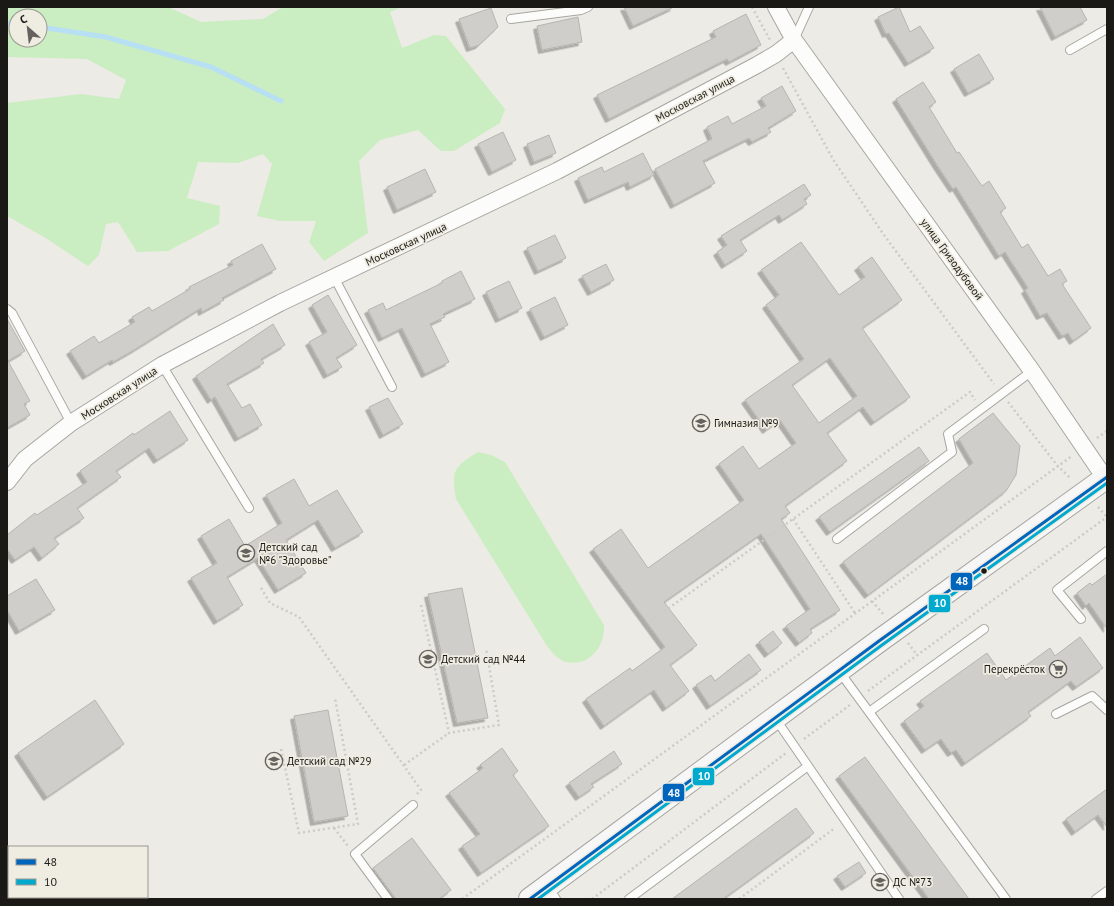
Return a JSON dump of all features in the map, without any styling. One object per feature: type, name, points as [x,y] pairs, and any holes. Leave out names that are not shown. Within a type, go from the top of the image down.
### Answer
[{"type":"main road","points":[[545,895],[839,670],[1084,492],[1106,479]]},
{"type":"street","name":"улица Гризодубовой","points":[[776,7],[794,40],[1032,371],[1106,479]]},
{"type":"street","name":"Московская улица","points":[[7,482],[24,459],[72,423],[162,365],[280,303],[557,171],[776,54],[794,40]]},
{"type":"street","name":"Московская улица","points":[[7,464],[24,459]]},
{"type":"lane","points":[[511,19],[581,10],[588,7]]},
{"type":"lane","points":[[794,40],[808,7]]},
{"type":"lane","points":[[1070,50],[1107,29]]},
{"type":"lane","points":[[334,277],[392,387]]},
{"type":"lane","points":[[7,309],[12,313],[72,423]]},
{"type":"lane","points":[[162,365],[249,508]]},
{"type":"lane","points":[[837,539],[952,452],[948,434],[1032,371]]},
{"type":"lane","points":[[1081,619],[1057,590],[1107,551]]},
{"type":"lane","points":[[869,712],[984,629]]},
{"type":"lane","points":[[839,670],[1006,899]]},
{"type":"lane","points":[[1056,714],[1092,696],[1107,710]]},
{"type":"lane","points":[[775,718],[899,899]]},
{"type":"lane","points":[[629,899],[808,766]]},
{"type":"lane","points":[[388,899],[355,854],[413,805]]},
{"type":"lane","points":[[1096,899],[1107,891]]},
{"type":"path","points":[[752,7],[838,167],[884,235],[1001,394],[1057,465],[1107,517]]},
{"type":"path","points":[[648,623],[970,392],[981,408]]},
{"type":"path","points":[[462,899],[1057,465],[1107,431]]},
{"type":"path","points":[[793,519],[855,613]]},
{"type":"path","points":[[261,588],[270,603],[299,617],[421,790]]},
{"type":"path","points":[[421,605],[449,733]]},
{"type":"path","points":[[404,765],[449,733],[499,725],[486,648]]},
{"type":"path","points":[[282,749],[299,833],[358,824],[335,698]]},
{"type":"path","points":[[739,899],[846,820]]},
{"type":"path","points":[[333,828],[355,854]]},
{"type":"green space","points":[[7,7],[168,7],[201,22],[263,19],[283,7],[402,7],[390,12],[402,48],[434,35],[446,36],[505,109],[500,123],[454,151],[441,151],[418,130],[380,140],[359,161],[368,233],[324,261],[309,242],[316,221],[280,221],[257,216],[272,164],[263,154],[238,163],[198,162],[187,198],[220,206],[219,224],[168,251],[137,252],[118,222],[106,224],[99,255],[88,266],[44,237],[7,216],[7,103],[81,94],[119,99],[126,80],[87,59],[7,57]]},
{"type":"green space","points":[[478,452],[491,455],[505,462],[604,625],[602,641],[594,654],[588,658],[574,663],[566,662],[558,658],[547,646],[456,499],[454,475],[456,470]]},
{"type":"building","points":[[624,7],[674,7],[633,26]]},
{"type":"building","points":[[899,7],[910,32],[920,26],[934,48],[908,63],[889,33],[886,34],[878,17]]},
{"type":"building","points":[[1040,7],[1080,7],[1087,20],[1055,37]]},
{"type":"building","points":[[491,8],[498,27],[479,45],[470,48],[459,19]]},
{"type":"building","points":[[746,14],[761,45],[729,62],[727,59],[609,119],[597,95],[716,37],[713,31]]},
{"type":"building","points":[[578,17],[582,42],[542,50],[537,26]]},
{"type":"building","points":[[979,54],[994,79],[968,93],[954,69]]},
{"type":"building","points":[[923,82],[936,102],[929,107],[957,153],[959,152],[982,186],[989,181],[1006,208],[1000,212],[1022,248],[1028,244],[1048,276],[1060,269],[1067,281],[1062,284],[1091,328],[1073,341],[1068,333],[1062,336],[1047,313],[1040,316],[1025,290],[1028,288],[1005,252],[999,256],[956,187],[953,189],[937,165],[896,99]]},
{"type":"building","points":[[782,86],[796,111],[768,128],[771,132],[752,142],[749,138],[703,161],[715,183],[674,205],[655,169],[712,139],[707,127],[728,116],[732,124],[766,106],[761,98]]},
{"type":"building","points":[[503,132],[516,160],[492,172],[478,144]]},
{"type":"building","points":[[549,135],[556,153],[534,162],[527,144]]},
{"type":"building","points":[[643,153],[654,175],[630,187],[628,182],[588,200],[578,178],[602,167],[604,172]]},
{"type":"building","points":[[425,169],[436,192],[397,210],[387,187]]},
{"type":"building","points":[[804,184],[811,195],[804,199],[807,204],[782,220],[779,215],[740,240],[747,251],[725,265],[717,252],[727,245],[721,236]]},
{"type":"building","points":[[555,235],[566,258],[538,271],[527,248]]},
{"type":"building","points":[[801,242],[839,295],[865,277],[858,267],[872,257],[902,300],[862,328],[910,397],[874,422],[863,407],[827,433],[847,461],[785,506],[790,513],[781,519],[840,610],[810,629],[812,633],[799,643],[786,626],[810,609],[761,534],[664,602],[697,645],[670,665],[689,691],[666,708],[654,690],[604,726],[586,699],[630,668],[632,671],[665,647],[593,549],[621,529],[648,568],[744,500],[719,464],[743,446],[759,469],[796,443],[780,420],[766,430],[745,400],[804,359],[766,305],[779,295],[761,270]],"holes":[[[830,358],[857,396],[819,423],[792,385]]]},
{"type":"building","points":[[262,244],[276,269],[222,298],[224,300],[202,312],[201,308],[134,350],[113,362],[112,360],[86,376],[70,351],[94,336],[99,343],[135,322],[132,317],[149,307],[152,311],[190,289],[189,287],[233,265],[231,261]]},
{"type":"building","points":[[606,264],[614,280],[591,292],[582,276]]},
{"type":"building","points":[[461,271],[475,299],[443,314],[445,317],[430,324],[449,362],[425,374],[402,328],[382,338],[368,310],[383,303],[386,310],[442,283],[442,281]]},
{"type":"building","points":[[509,281],[522,308],[499,319],[486,292]]},
{"type":"building","points":[[328,295],[357,345],[336,358],[342,367],[327,375],[309,342],[327,332],[312,305]]},
{"type":"building","points":[[555,297],[568,325],[544,337],[530,309]]},
{"type":"building","points":[[7,319],[25,351],[8,361],[30,401],[24,404],[30,415],[7,428]]},
{"type":"building","points":[[273,324],[285,345],[261,359],[264,363],[227,384],[242,408],[250,404],[262,425],[238,438],[215,397],[211,400],[196,376]]},
{"type":"building","points":[[388,398],[403,424],[383,435],[369,407]]},
{"type":"building","points":[[170,411],[188,440],[157,460],[149,448],[116,471],[121,477],[77,508],[84,518],[54,538],[59,544],[42,558],[34,547],[15,560],[7,549],[7,535],[35,513],[37,515],[87,482],[80,471],[133,433],[134,435]]},
{"type":"building","points":[[993,413],[1020,446],[1016,475],[1006,491],[868,595],[843,562],[973,463],[959,439]]},
{"type":"building","points":[[919,447],[929,461],[830,532],[819,517]]},
{"type":"building","points":[[294,479],[309,506],[337,490],[363,532],[335,548],[318,520],[286,540],[306,573],[278,590],[258,558],[227,577],[243,605],[217,621],[191,578],[217,563],[201,536],[229,519],[245,546],[282,523],[266,495]]},
{"type":"building","points":[[1107,574],[1107,629],[1089,603],[1086,606],[1077,593],[1090,583],[1092,585]]},
{"type":"building","points":[[36,579],[55,610],[19,631],[7,610],[7,596]]},
{"type":"building","points":[[462,588],[488,718],[457,723],[428,594]]},
{"type":"building","points":[[773,631],[782,643],[768,654],[759,642]]},
{"type":"building","points":[[1080,637],[1103,668],[1076,687],[1071,681],[1028,712],[1031,716],[965,763],[956,750],[951,753],[941,739],[925,750],[904,721],[924,706],[920,701],[987,653],[1006,680],[1050,648],[1055,656]]},
{"type":"building","points":[[749,654],[761,670],[710,706],[696,685],[711,675],[715,681]]},
{"type":"building","points":[[95,700],[124,744],[47,797],[18,753]]},
{"type":"building","points":[[328,710],[348,816],[314,822],[294,716]]},
{"type":"building","points":[[502,748],[518,771],[513,775],[549,826],[481,873],[462,846],[480,834],[449,793],[483,768],[480,765]]},
{"type":"building","points":[[614,751],[622,764],[591,784],[594,787],[579,797],[569,783]]},
{"type":"building","points":[[865,757],[969,899],[929,899],[839,776]]},
{"type":"building","points":[[1107,789],[1107,827],[1098,815],[1075,832],[1066,819]]},
{"type":"building","points":[[796,808],[814,833],[723,899],[672,899]]},
{"type":"building","points":[[412,838],[451,890],[439,899],[396,899],[373,868]]},
{"type":"building","points":[[859,862],[866,873],[845,887],[837,876]]},
{"type":"waterway","points":[[48,28],[106,37],[211,67],[281,101]]},
{"type":"transit line","name":"48","points":[[530,899],[879,641],[1107,477]]},
{"type":"transit line","name":"10","points":[[538,899],[882,645],[1107,483]]},
{"type":"place","name":"Гимназия №9","points":[[701,423]]},
{"type":"place","name":"Детский сад №6 \"Здоровье\"","points":[[246,553]]},
{"type":"place","name":"Детский сад №44","points":[[428,659]]},
{"type":"place","name":"Перекрёсток","points":[[1058,669]]},
{"type":"place","name":"Детский сад №29","points":[[274,761]]},
{"type":"place","name":"ДС №73","points":[[880,882]]}]
